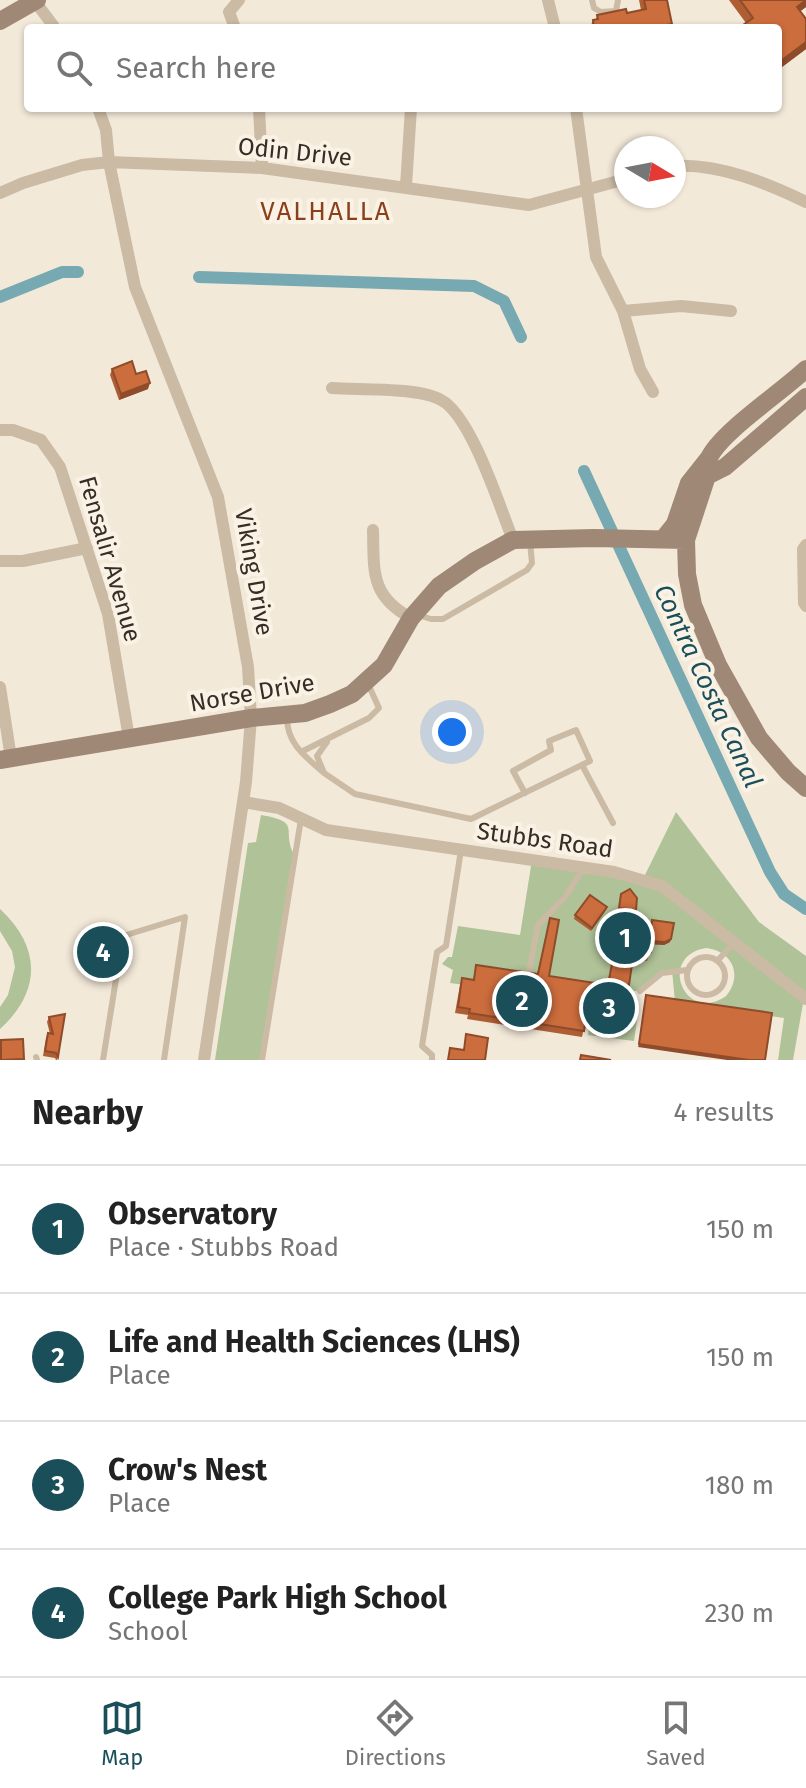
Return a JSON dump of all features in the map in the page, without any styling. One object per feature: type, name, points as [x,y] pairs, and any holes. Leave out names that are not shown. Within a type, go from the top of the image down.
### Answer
[{"type":"street","points":[[234,24],[229,12],[239,0]]},
{"type":"street","points":[[548,0],[554,24]]},
{"type":"street","points":[[0,21],[35,1],[52,24]]},
{"type":"street","name":"Viking Drive","points":[[99,112],[106,130],[109,162],[135,287],[218,497],[248,667],[251,718],[243,802],[204,1060]]},
{"type":"street","points":[[259,112],[262,168]]},
{"type":"street","points":[[406,186],[411,112]]},
{"type":"street","points":[[577,112],[596,257],[623,311],[640,369],[653,392]]},
{"type":"street","name":"Odin Drive","points":[[0,193],[82,165],[109,162],[262,168],[529,205],[614,182]]},
{"type":"street","points":[[686,168],[721,172],[769,184],[806,202]]},
{"type":"street","points":[[623,311],[681,306],[731,311]]},
{"type":"street","points":[[806,369],[725,436],[708,468],[686,540],[687,574],[693,605],[718,665],[759,738],[806,788]]},
{"type":"street","points":[[332,388],[423,393],[442,400],[457,412],[521,539]]},
{"type":"street","points":[[663,539],[675,524],[689,483],[708,468],[725,467],[806,397]]},
{"type":"street","name":"Fensalir Avenue","points":[[0,430],[13,430],[41,440],[60,467],[108,614],[129,738]]},
{"type":"street","points":[[373,530],[374,575],[382,596],[395,610],[413,616]]},
{"type":"street","name":"Norse Drive","points":[[6,759],[251,718],[305,713],[330,704],[352,694],[384,665],[413,616],[439,586],[475,561],[521,539],[686,540]]},
{"type":"street","points":[[806,545],[803,549],[806,606]]},
{"type":"street","points":[[0,561],[23,561],[87,548]]},
{"type":"street","points":[[0,687],[6,759]]},
{"type":"street","name":"Stubbs Road","points":[[243,802],[279,808],[326,830],[584,867],[643,879],[662,886],[806,999]]},
{"type":"lane","points":[[592,0],[594,8],[601,12],[616,11],[618,0]]},
{"type":"lane","points":[[413,616],[443,619],[527,570],[532,563],[521,539]]},
{"type":"lane","points":[[301,752],[369,718],[379,708],[366,681]]},
{"type":"lane","points":[[287,714],[287,729],[301,752],[324,773],[355,794],[471,819],[525,793],[590,761],[576,730],[549,741],[551,750],[513,771],[525,793]]},
{"type":"lane","points":[[324,773],[317,756],[329,739]]},
{"type":"lane","points":[[582,765],[613,823]]},
{"type":"lane","points":[[262,1060],[301,819]]},
{"type":"lane","points":[[432,1060],[432,1055],[422,1046],[425,1023],[437,952],[446,946],[461,850]]},
{"type":"lane","points":[[529,972],[538,925],[565,897],[584,867]]},
{"type":"lane","points":[[103,1060],[123,936],[185,917],[164,1060]]},
{"type":"lane","points":[[718,960],[734,943]]},
{"type":"lane","points":[[640,991],[662,973],[687,970],[700,957],[708,956],[718,960],[724,968],[724,981],[710,995],[699,994],[687,980],[687,970]]},
{"type":"green space","points":[[676,812],[759,922],[806,956],[806,999],[793,1060],[778,1060],[784,1018],[675,1002],[672,970],[662,973],[640,991],[627,991],[631,963],[612,960],[607,988],[450,983],[453,970],[442,964],[452,957],[458,926],[520,935],[532,860],[643,879]],"holes":[[[616,927],[636,931],[633,950],[608,937]],[[706,948],[729,959],[734,973],[726,996],[711,1003],[698,1002],[688,996],[680,974],[683,963],[691,954]]]},
{"type":"green space","points":[[261,815],[286,824],[294,854],[262,1060],[215,1060],[248,843],[256,842]]},
{"type":"green space","points":[[0,909],[23,938],[31,969],[23,1000],[0,1029],[0,1007],[8,995],[15,967],[12,951],[0,931]]},
{"type":"green space","points":[[622,1010],[638,1013],[634,1041],[588,1035],[591,1013],[620,1018]]},
{"type":"shaded area","points":[[616,927],[636,931],[633,950],[607,946],[608,937]]},
{"type":"building","points":[[644,0],[667,0],[672,24],[594,24],[597,15],[626,9],[627,13],[646,9]]},
{"type":"building","points":[[740,0],[806,0],[797,7],[806,19],[806,42],[782,60],[782,24],[744,24],[753,18]]},
{"type":"building","points":[[132,361],[136,374],[146,371],[150,383],[121,394],[112,369]]},
{"type":"building","points":[[630,889],[637,898],[636,910],[619,908],[621,894]]},
{"type":"building","points":[[590,895],[607,907],[592,928],[575,915]]},
{"type":"building","points":[[550,918],[559,920],[549,976],[608,985],[614,953],[633,957],[629,985],[622,984],[618,1011],[588,1006],[584,1031],[469,1013],[470,1009],[458,1007],[462,978],[474,980],[476,965],[538,974]]},
{"type":"building","points":[[652,920],[674,923],[671,939],[665,942],[650,941]]},
{"type":"building","points":[[627,928],[632,934],[629,942],[620,936]]},
{"type":"building","points":[[629,939],[652,943],[651,952],[628,948]]},
{"type":"building","points":[[646,995],[772,1013],[765,1060],[639,1044]]},
{"type":"building","points":[[65,1014],[58,1057],[56,1053],[45,1051],[48,1033],[53,1034],[49,1017]]},
{"type":"building","points":[[466,1034],[488,1038],[485,1060],[448,1060],[450,1048],[464,1050]]},
{"type":"building","points":[[23,1039],[24,1059],[1,1060],[1,1040]]},
{"type":"building","points":[[581,1055],[611,1060],[580,1060]]},
{"type":"waterway","name":"Contra Costa Canal","points":[[0,297],[62,272],[78,272]]},
{"type":"waterway","name":"Contra Costa Canal","points":[[199,277],[474,286],[504,301],[521,337]]},
{"type":"waterway","name":"Contra Costa Canal","points":[[584,471],[770,872],[784,894],[806,909]]},
{"type":"place","name":"Observatory","points":[[625,938]]},
{"type":"place","name":"College Park High School","points":[[103,952]]},
{"type":"place","name":"Life and Health Sciences (LHS)","points":[[522,1001]]},
{"type":"place","name":"Crow's Nest","points":[[609,1008]]},
{"type":"district","name":"VALHALLA","points":[[326,211]]}]
